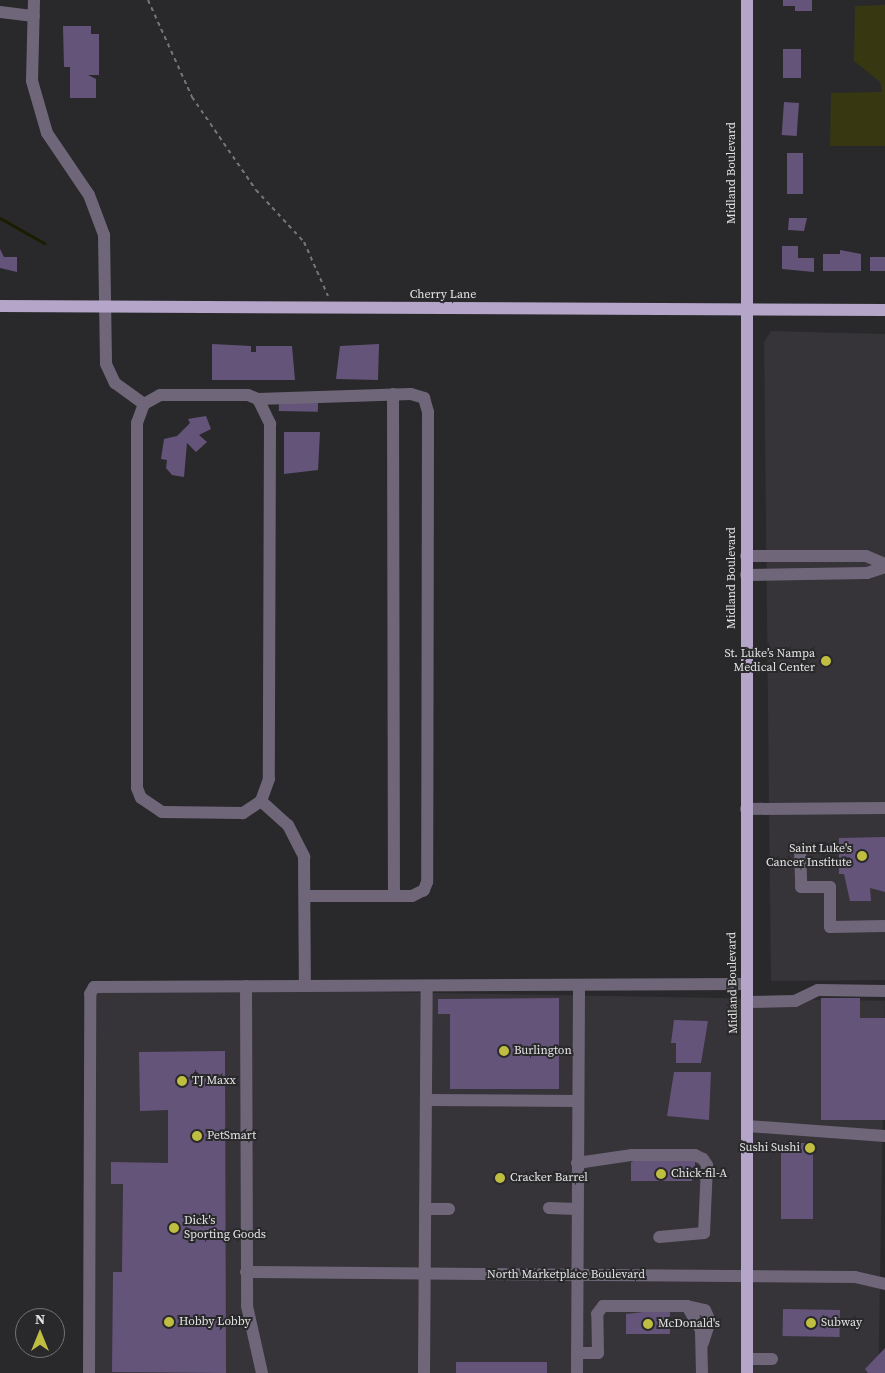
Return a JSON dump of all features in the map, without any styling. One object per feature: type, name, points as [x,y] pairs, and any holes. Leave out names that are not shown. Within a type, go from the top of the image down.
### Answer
[{"type":"main road","name":"Midland Boulevard","points":[[747,0],[747,1373]]},
{"type":"main road","name":"Cherry Lane","points":[[0,306],[746,312],[885,310]]},
{"type":"street","points":[[34,0],[32,81],[48,133],[89,195],[104,235],[108,370],[121,388],[144,404]]},
{"type":"street","points":[[0,12],[34,16]]},
{"type":"street","points":[[258,399],[271,433],[269,779],[261,801],[243,813],[162,812],[141,798],[137,788],[137,423],[144,404],[160,395],[258,399],[393,394],[424,398],[428,412],[427,882],[424,890],[412,896],[305,896]]},
{"type":"street","points":[[393,394],[394,896]]},
{"type":"street","points":[[746,556],[866,556],[885,566]]},
{"type":"street","points":[[746,575],[867,573],[885,566]]},
{"type":"street","points":[[261,801],[299,841],[305,896],[305,986]]},
{"type":"street","points":[[746,809],[885,808]]},
{"type":"street","points":[[800,850],[800,887],[830,887],[830,927],[885,926]]},
{"type":"street","points":[[89,1373],[90,994],[94,987],[746,984]]},
{"type":"street","points":[[577,1373],[576,1275],[579,985]]},
{"type":"street","points":[[246,986],[246,1272],[251,1340],[262,1373]]},
{"type":"street","points":[[424,1373],[427,986]]},
{"type":"street","points":[[747,1002],[795,1001],[818,990],[885,991]]},
{"type":"street","points":[[426,1100],[578,1101]]},
{"type":"street","points":[[748,1126],[885,1136]]},
{"type":"street","points":[[578,1163],[596,1163],[632,1155],[695,1154],[705,1161],[704,1233],[659,1237]]},
{"type":"street","points":[[549,1208],[577,1209]]},
{"type":"street","points":[[425,1209],[449,1209]]},
{"type":"street","name":"North Marketplace Boulevard","points":[[246,1272],[856,1276],[885,1284]]},
{"type":"street","points":[[577,1353],[598,1353],[597,1314],[603,1306],[687,1306],[701,1330],[702,1373]]},
{"type":"street","points":[[748,1359],[772,1359]]},
{"type":"path","points":[[148,0],[178,72],[209,125],[256,190],[304,242],[327,288],[329,308]]},
{"type":"shaded area","points":[[885,5],[885,146],[830,146],[831,93],[882,92],[880,82],[854,61],[855,6]]},
{"type":"shaded area","name":"St. Luke’s Nampa Medical Center","points":[[771,331],[885,334],[885,980],[771,981],[764,342]]},
{"type":"shaded area","points":[[94,987],[885,1001],[878,1373],[87,1373]]},
{"type":"building","points":[[783,0],[812,0],[812,11],[795,11],[795,6],[783,6]]},
{"type":"building","points":[[63,26],[91,26],[91,34],[99,34],[99,75],[88,75],[96,79],[96,98],[70,98],[70,67],[64,67]]},
{"type":"building","points":[[783,49],[801,49],[801,78],[783,78]]},
{"type":"building","points":[[784,102],[799,103],[797,136],[782,135]]},
{"type":"building","points":[[787,153],[803,153],[803,194],[787,194]]},
{"type":"building","points":[[789,218],[807,218],[804,231],[788,230]]},
{"type":"building","points":[[782,246],[798,246],[798,258],[814,258],[814,272],[782,269]]},
{"type":"building","points":[[0,249],[4,257],[17,257],[17,272],[0,268]]},
{"type":"building","points":[[840,250],[861,254],[861,271],[823,271],[823,254],[840,254]]},
{"type":"building","points":[[870,257],[885,257],[885,271],[870,271]]},
{"type":"building","points":[[212,344],[251,346],[251,352],[256,352],[256,346],[292,346],[295,380],[212,380]]},
{"type":"building","points":[[379,344],[378,380],[336,379],[340,346]]},
{"type":"building","points":[[279,401],[318,402],[318,412],[279,411]]},
{"type":"building","points":[[206,416],[211,429],[199,435],[207,442],[196,452],[187,443],[184,477],[172,475],[166,468],[167,460],[161,459],[164,439],[177,436],[190,423],[188,419]]},
{"type":"building","points":[[284,432],[320,432],[318,470],[284,474]]},
{"type":"building","name":"Saint Luke's Cancer Institute","points":[[885,837],[885,892],[870,888],[871,901],[850,901],[844,874],[839,874],[839,838]]},
{"type":"building","name":"Burlington","points":[[559,998],[559,1089],[450,1089],[450,1014],[438,1014],[438,999]]},
{"type":"building","points":[[821,998],[860,998],[860,1018],[885,1018],[885,1120],[821,1120]]},
{"type":"building","points":[[674,1020],[708,1021],[701,1063],[676,1063],[676,1043],[671,1043]]},
{"type":"building","points":[[225,1051],[226,1373],[112,1372],[113,1272],[122,1272],[123,1184],[111,1184],[111,1162],[168,1163],[168,1110],[140,1111],[139,1052]]},
{"type":"building","points":[[674,1072],[711,1072],[709,1120],[667,1116]]},
{"type":"building","points":[[781,1143],[813,1143],[813,1219],[781,1219]]},
{"type":"building","name":"Chick-fil-A","points":[[636,1160],[695,1161],[695,1168],[692,1168],[692,1181],[631,1181],[631,1162]]},
{"type":"building","name":"McDonald's","points":[[670,1309],[670,1334],[626,1334],[626,1314]]},
{"type":"building","name":"Subway","points":[[783,1309],[840,1310],[840,1337],[783,1336]]},
{"type":"building","points":[[885,1348],[885,1373],[868,1373],[865,1369]]},
{"type":"building","points":[[456,1362],[547,1362],[547,1373],[456,1373]]},
{"type":"waterway","points":[[0,218],[44,243]]},
{"type":"place","name":"St. Luke’s Nampa Medical Center","points":[[826,661]]},
{"type":"place","name":"Saint Luke's Cancer Institute","points":[[862,856]]},
{"type":"place","name":"Burlington","points":[[504,1051]]},
{"type":"place","name":"TJ Maxx","points":[[182,1081]]},
{"type":"place","name":"PetSmart","points":[[197,1136]]},
{"type":"place","name":"Sushi Sushi","points":[[810,1148]]},
{"type":"place","name":"Chick-fil-A","points":[[661,1174]]},
{"type":"place","name":"Cracker Barrel","points":[[500,1178]]},
{"type":"place","name":"Dick's Sporting Goods","points":[[174,1228]]},
{"type":"place","name":"Hobby Lobby","points":[[169,1322]]},
{"type":"place","name":"Subway","points":[[811,1323]]},
{"type":"place","name":"McDonald's","points":[[648,1324]]}]
